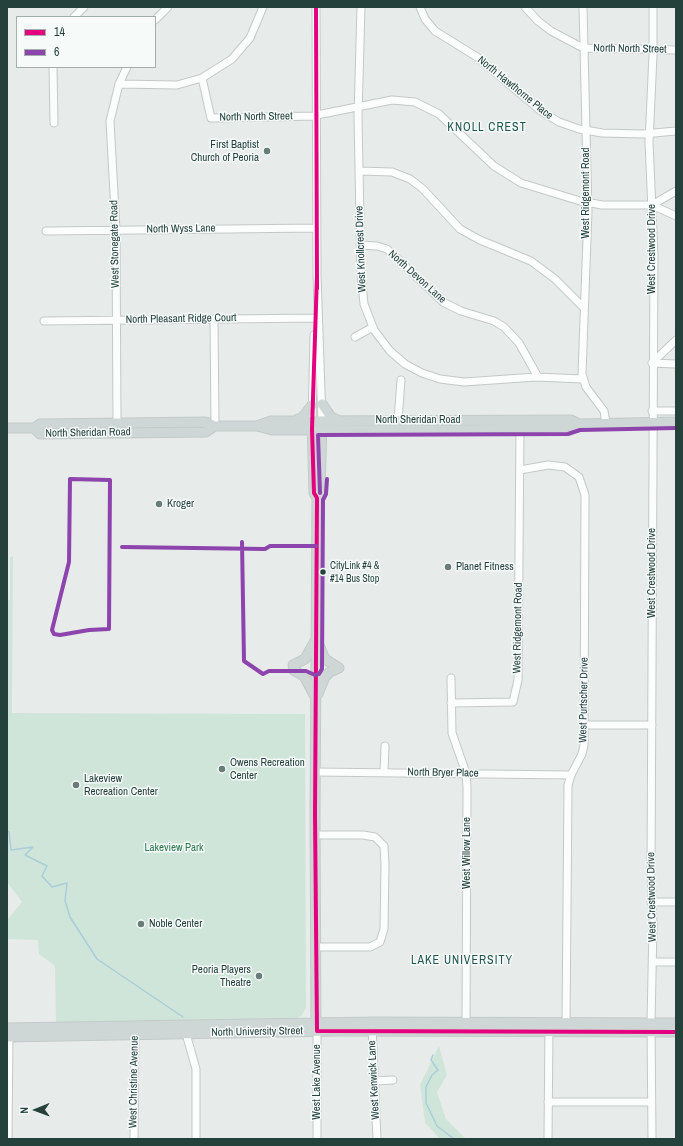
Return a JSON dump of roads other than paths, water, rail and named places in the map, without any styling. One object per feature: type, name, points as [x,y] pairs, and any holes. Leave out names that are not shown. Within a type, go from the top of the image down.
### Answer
[{"type":"main road","points":[[313,448],[295,425],[317,405],[339,425],[322,445]]},
{"type":"main road","points":[[376,430],[383,426],[396,425],[398,420]]},
{"type":"main road","name":"North Sheridan Road","points":[[7,428],[34,428],[40,424],[96,424],[117,428],[140,423],[206,422],[215,426],[257,426],[272,430],[295,425],[339,425],[398,420],[498,420],[520,424],[568,428],[579,424],[676,422]]},
{"type":"main road","points":[[429,420],[442,424],[456,424],[465,430],[470,425],[485,424],[498,420]]},
{"type":"main road","name":"North Sheridan Road","points":[[339,425],[376,430],[465,430],[520,424]]},
{"type":"main road","name":"West Lake Avenue","points":[[316,498],[320,493],[322,445],[317,425]]},
{"type":"main road","name":"West Lake Avenue","points":[[316,1027],[316,498],[314,493],[313,448],[317,425]]},
{"type":"main road","name":"North Sheridan Road","points":[[34,428],[40,434],[117,428],[206,432],[215,426]]},
{"type":"main road","points":[[316,638],[305,659],[293,668],[304,676],[316,699]]},
{"type":"main road","points":[[316,638],[325,659],[339,668],[330,672],[325,677],[316,699]]},
{"type":"main road","name":"North University Street","points":[[8,1032],[372,1026],[466,1026],[549,1023],[566,1028]]},
{"type":"main road","name":"North University Street","points":[[651,1028],[676,1023]]},
{"type":"main road","name":"North University Street","points":[[466,1026],[549,1032],[566,1028],[651,1028],[676,1032]]},
{"type":"street","points":[[75,16],[84,7]]},
{"type":"street","points":[[156,19],[168,7]]},
{"type":"street","points":[[119,84],[177,85],[202,78],[232,59],[250,38],[263,7]]},
{"type":"street","name":"West Lake Avenue","points":[[316,7],[317,425]]},
{"type":"street","name":"West Knollcrest Drive","points":[[361,7],[358,107],[360,245],[362,294],[373,328],[405,368],[430,376],[452,381],[469,382],[538,377],[583,379]]},
{"type":"street","name":"North Hawthorne Place","points":[[420,7],[425,19],[433,29],[480,59],[541,111],[559,122],[586,131],[616,134],[649,134],[676,131]]},
{"type":"street","name":"North North Street","points":[[525,7],[549,30],[583,48],[676,50]]},
{"type":"street","name":"West Ridgemont Road","points":[[583,7],[588,203],[583,379]]},
{"type":"street","name":"West Crestwood Drive","points":[[652,1138],[651,1028],[654,925],[651,902],[652,363],[654,256],[649,134],[654,49],[653,7]]},
{"type":"street","points":[[53,68],[54,123]]},
{"type":"street","name":"West Stonegate Road","points":[[117,428],[116,230],[110,121],[119,84],[127,68]]},
{"type":"street","name":"North North Street","points":[[202,78],[211,118],[317,116]]},
{"type":"street","points":[[317,116],[395,100],[408,100],[420,104],[439,114],[489,163],[507,176],[528,185],[588,203],[652,205],[676,216]]},
{"type":"street","points":[[359,171],[392,172],[410,179],[422,189],[459,227],[480,240],[531,261],[553,277],[584,308]]},
{"type":"street","points":[[652,205],[676,191]]},
{"type":"street","name":"North Wyss Lane","points":[[46,231],[317,228]]},
{"type":"street","name":"North Devon Lane","points":[[360,245],[377,246],[387,249],[443,302],[461,311],[494,321],[504,327],[519,343],[538,377]]},
{"type":"street","name":"North Pleasant Ridge Court","points":[[44,321],[316,318]]},
{"type":"street","points":[[214,319],[215,426]]},
{"type":"street","points":[[355,337],[373,328]]},
{"type":"street","points":[[652,363],[676,340]]},
{"type":"street","points":[[652,363],[676,364]]},
{"type":"street","points":[[583,379],[587,389],[604,411],[606,423]]},
{"type":"street","points":[[398,420],[401,380]]},
{"type":"street","points":[[652,411],[676,411]]},
{"type":"street","name":"West Ridgemont Road","points":[[451,704],[512,702],[518,680],[520,424]]},
{"type":"street","name":"West Purtscher Drive","points":[[520,470],[548,464],[565,466],[577,475],[585,491],[584,725],[583,752],[571,775],[568,785],[566,1028]]},
{"type":"street","name":"West Willow Lane","points":[[451,678],[452,736],[466,773],[468,811],[466,1026]]},
{"type":"street","points":[[584,725],[652,726]]},
{"type":"street","points":[[384,772],[385,746]]},
{"type":"street","name":"North Bryer Place","points":[[315,772],[571,775]]},
{"type":"street","points":[[315,835],[373,837],[383,844],[385,854],[384,929],[380,942],[370,948],[315,947]]},
{"type":"street","points":[[651,902],[676,902]]},
{"type":"street","points":[[653,962],[676,962]]},
{"type":"street","points":[[548,1139],[549,1023]]},
{"type":"street","name":"West Kenwick Lane","points":[[372,1026],[377,1139]]},
{"type":"street","name":"West Lake Avenue","points":[[316,1027],[317,1139]]},
{"type":"street","points":[[184,1029],[196,1069],[196,1139]]},
{"type":"street","name":"West Christine Avenue","points":[[134,1139],[135,1030]]},
{"type":"street","points":[[8,1032],[8,1139]]},
{"type":"street","points":[[374,1081],[393,1080]]},
{"type":"street","points":[[548,1102],[651,1102]]},
{"type":"street","points":[[652,1138],[660,1139]]},
{"type":"waterway","points":[[7,831],[9,832],[11,850],[33,847],[25,855],[47,866],[42,876],[52,887],[67,883],[65,901],[70,917],[97,959],[183,1017]]},
{"type":"waterway","points":[[433,1055],[431,1060],[438,1070],[432,1075],[426,1087],[426,1103],[437,1126],[454,1139]]},
{"type":"place","name":"First Baptist Church of Peoria","points":[[267,151]]},
{"type":"place","name":"Kroger","points":[[159,504]]},
{"type":"place","name":"Planet Fitness","points":[[448,567]]},
{"type":"place","name":"CityLink #4 & #14 Bus Stop","points":[[323,572]]},
{"type":"place","name":"Owens Recreation Center","points":[[222,769]]},
{"type":"place","name":"Lakeview Recreation Center","points":[[76,785]]},
{"type":"place","name":"Noble Center","points":[[141,924]]},
{"type":"place","name":"Peoria Players Theatre","points":[[259,976]]},
{"type":"district","name":"KNOLL CREST","points":[[487,128]]},
{"type":"district","name":"LAKE UNIVERSITY","points":[[462,961]]},
{"type":"park label","name":"Lakeview Park","points":[[174,848]]}]
